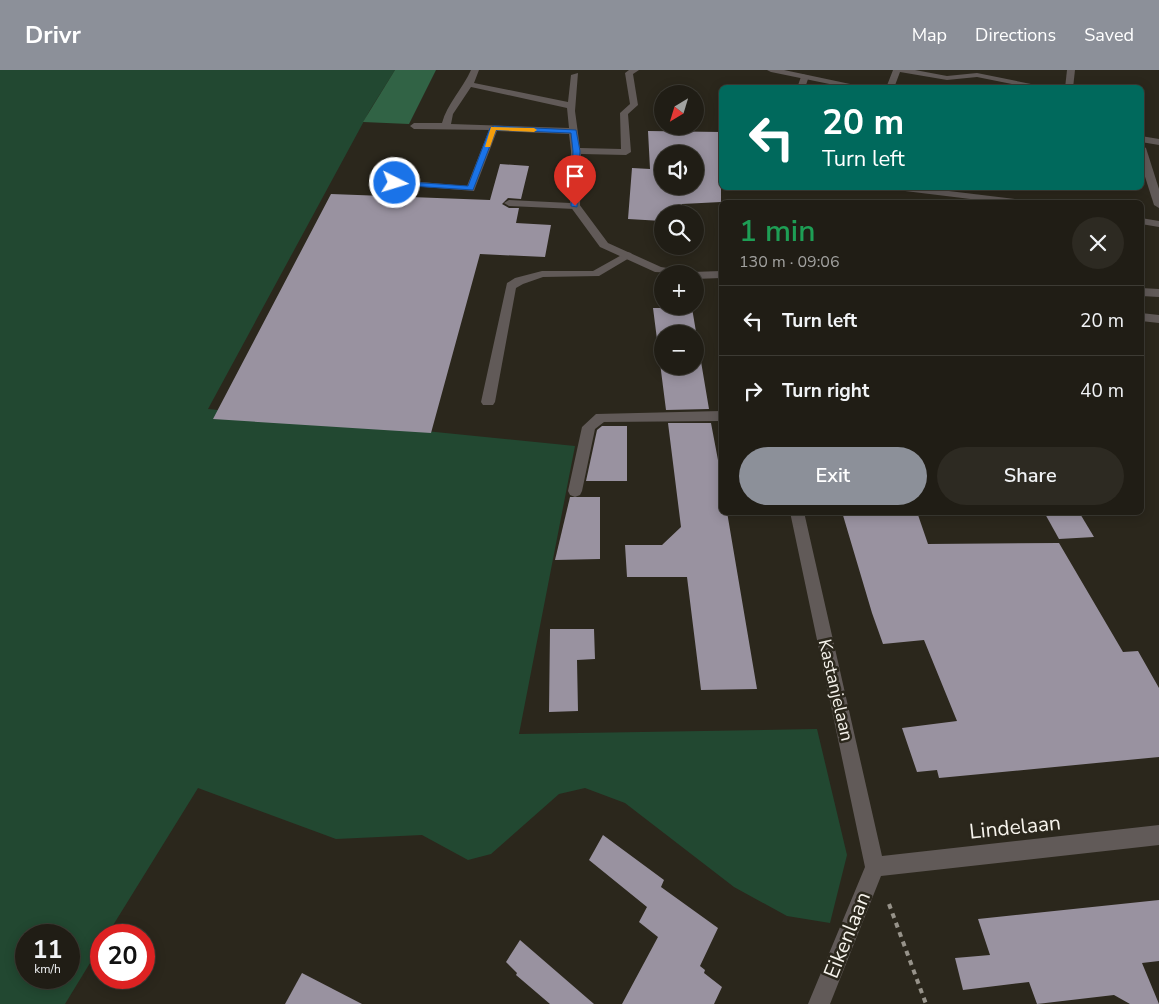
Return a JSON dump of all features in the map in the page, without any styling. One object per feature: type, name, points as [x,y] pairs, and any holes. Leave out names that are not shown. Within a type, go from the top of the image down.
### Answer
[{"type":"street","points":[[446,126],[449,114],[469,84],[475,70]]},
{"type":"street","points":[[576,151],[626,152],[624,114],[634,105],[630,73],[635,70]]},
{"type":"street","points":[[771,70],[850,85]]},
{"type":"street","points":[[892,85],[899,70],[947,78],[977,75],[1031,85]]},
{"type":"street","points":[[1069,85],[1071,70]]},
{"type":"street","points":[[575,75],[572,106],[576,151],[575,206],[604,245],[654,268]]},
{"type":"street","points":[[802,85],[805,76]]},
{"type":"street","points":[[469,84],[572,106]]},
{"type":"street","points":[[414,126],[574,131]]},
{"type":"street","points":[[376,182],[471,189],[494,128]]},
{"type":"street","points":[[1144,140],[1159,142]]},
{"type":"street","points":[[1144,158],[1159,205]]},
{"type":"street","points":[[921,190],[999,200]]},
{"type":"street","points":[[509,203],[575,206]]},
{"type":"street","points":[[1144,222],[1159,224]]},
{"type":"street","points":[[488,402],[511,286],[519,281],[542,274],[595,274],[627,255]]},
{"type":"street","points":[[704,275],[719,275]]},
{"type":"street","points":[[1144,292],[1159,293]]},
{"type":"street","points":[[1144,317],[1159,319]]},
{"type":"street","points":[[575,491],[589,427],[601,417],[719,416]]},
{"type":"street","name":"Kastanjelaan","points":[[798,515],[875,866]]},
{"type":"street","name":"Lindelaan","points":[[875,866],[1159,835]]},
{"type":"street","name":"Eikenlaan","points":[[819,1004],[875,866]]},
{"type":"path","points":[[875,866],[926,1004]]},
{"type":"green space","points":[[0,70],[395,70],[370,110],[208,409],[575,446],[519,734],[817,729],[847,855],[830,923],[787,916],[734,887],[625,803],[585,788],[559,794],[491,854],[468,860],[422,835],[336,839],[198,788],[114,924],[90,924],[90,963],[80,979],[80,924],[15,924],[15,989],[74,989],[65,1004],[0,1004]]},
{"type":"green space","points":[[395,70],[436,70],[409,124],[363,122]]},
{"type":"building","points":[[648,131],[654,131],[654,135],[704,135],[704,132],[719,132],[719,190],[721,190],[721,200],[719,202],[654,205],[654,221],[628,219],[632,168],[650,169]]},
{"type":"building","points":[[500,164],[529,166],[521,199],[508,198],[502,204],[509,208],[519,208],[516,223],[551,225],[545,257],[480,254],[431,433],[213,419],[331,194],[490,200]]},
{"type":"building","points":[[653,308],[654,315],[693,315],[695,325],[655,325]]},
{"type":"building","points":[[662,375],[703,375],[709,409],[666,410]]},
{"type":"building","points":[[668,423],[711,423],[719,465],[719,515],[728,515],[757,689],[701,690],[687,577],[627,577],[625,545],[662,545],[681,527]]},
{"type":"building","points":[[602,426],[627,426],[627,481],[586,481],[597,430]]},
{"type":"building","points":[[570,497],[600,497],[600,559],[555,560]]},
{"type":"building","points":[[843,515],[918,515],[928,544],[1059,543],[1123,652],[1138,651],[1159,688],[1159,757],[939,778],[937,770],[917,772],[902,728],[957,721],[924,640],[883,644]]},
{"type":"building","points":[[1046,515],[1081,515],[1094,537],[1059,539]]},
{"type":"building","points":[[550,629],[594,629],[595,659],[577,660],[578,711],[549,712]]},
{"type":"building","points":[[603,835],[664,880],[661,887],[718,928],[700,966],[705,970],[704,973],[722,987],[714,1004],[622,1004],[658,937],[639,922],[647,907],[589,860]]},
{"type":"building","points":[[1159,900],[1159,961],[1142,963],[1159,1004],[1130,1004],[1114,995],[1037,1004],[1029,982],[963,990],[955,958],[990,955],[978,919]]},
{"type":"building","points":[[520,940],[594,1004],[550,1004],[516,975],[517,973],[506,962]]},
{"type":"building","points":[[302,973],[362,1004],[285,1004]]},
{"type":"slow traffic","points":[[487,146],[494,128],[534,130]]},
{"type":"route","points":[[395,183],[471,189],[494,128],[574,131],[576,151],[575,206]]}]
